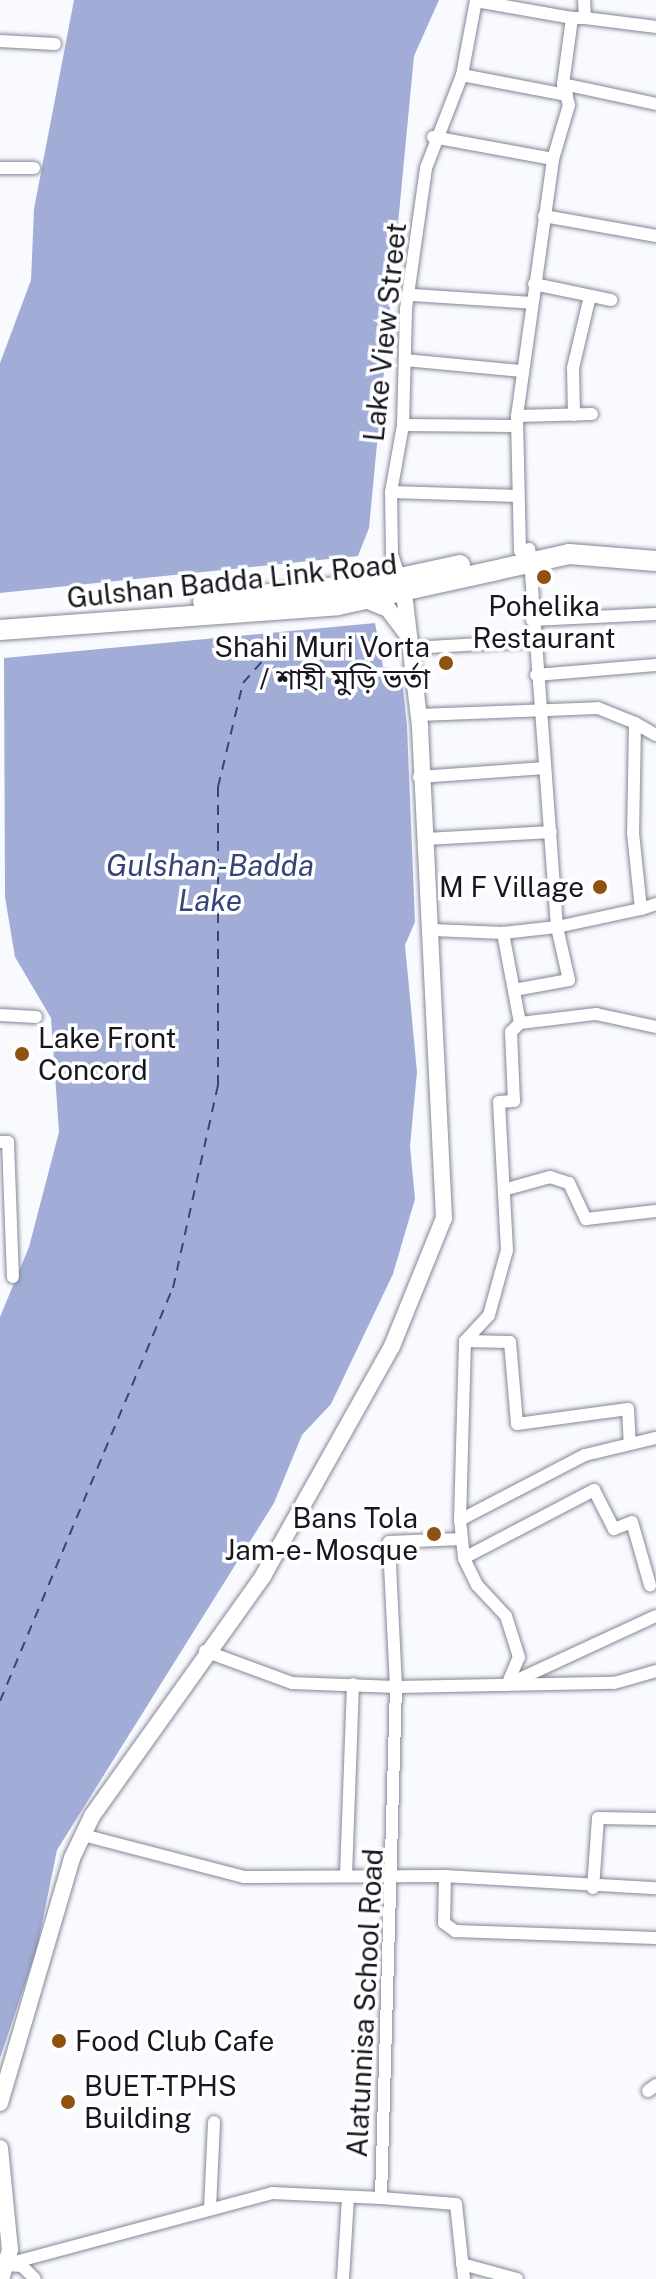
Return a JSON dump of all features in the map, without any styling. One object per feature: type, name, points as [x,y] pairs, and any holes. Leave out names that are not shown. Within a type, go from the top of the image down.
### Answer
[{"type":"main road","name":"Gulshan Badda Link Road","points":[[0,630],[366,600],[402,586],[526,553],[656,550]]},
{"type":"main road","name":"Gulshan Badda Link Road","points":[[526,553],[656,561]]},
{"type":"main road","name":"Gulshan Badda Link Road","points":[[0,620],[402,586]]},
{"type":"street","points":[[476,0],[579,18],[656,27]]},
{"type":"street","name":"Lake View Street","points":[[402,586],[392,554],[391,492],[403,425],[405,360],[413,295],[433,137],[462,75],[476,0]]},
{"type":"street","points":[[514,990],[569,980],[557,927],[526,553],[518,496],[516,421],[553,159],[584,0]]},
{"type":"street","points":[[0,41],[55,44]]},
{"type":"street","points":[[462,75],[656,104]]},
{"type":"street","points":[[433,137],[553,159]]},
{"type":"street","points":[[0,168],[34,168]]},
{"type":"street","points":[[544,216],[656,236]]},
{"type":"street","points":[[534,284],[611,300]]},
{"type":"street","points":[[413,295],[532,303]]},
{"type":"street","points":[[574,415],[573,368],[590,296]]},
{"type":"street","points":[[405,360],[522,371]]},
{"type":"street","points":[[403,425],[516,421],[592,414]]},
{"type":"street","points":[[391,492],[518,496]]},
{"type":"street","points":[[0,2103],[83,1835],[127,1758],[179,1703],[205,1651],[228,1632],[263,1576],[392,1346],[444,1218],[433,930],[419,777],[419,715],[402,586]]},
{"type":"street","points":[[366,600],[388,609],[411,644]]},
{"type":"street","points":[[532,620],[656,614]]},
{"type":"street","points":[[411,644],[533,641]]},
{"type":"street","points":[[536,675],[656,665]]},
{"type":"street","points":[[419,715],[539,707],[598,708],[656,735]]},
{"type":"street","points":[[635,723],[633,833],[641,909]]},
{"type":"street","points":[[419,777],[545,768]]},
{"type":"street","points":[[426,839],[551,832]]},
{"type":"street","points":[[433,930],[503,933],[557,927],[656,904]]},
{"type":"street","points":[[503,933],[520,1023]]},
{"type":"street","points":[[507,1685],[519,1657],[506,1616],[477,1585],[464,1558],[460,1520],[465,1341],[489,1315],[507,1250],[507,1189],[499,1102],[514,1101],[511,1032],[520,1023],[596,1014],[656,1027]]},
{"type":"street","points":[[0,1015],[36,1017]]},
{"type":"street","points":[[4,1142],[13,1277]]},
{"type":"street","points":[[507,1189],[550,1177],[569,1183],[586,1219],[656,1211]]},
{"type":"street","points":[[465,1341],[510,1342],[517,1424],[628,1409],[630,1442]]},
{"type":"street","points":[[460,1520],[585,1455],[656,1438]]},
{"type":"street","points":[[464,1558],[594,1490],[614,1529],[632,1522],[654,1588]]},
{"type":"street","name":"Alatunnisa School Road","points":[[1,2269],[272,2193],[381,2198],[393,1875],[396,1687],[389,1542],[462,1539]]},
{"type":"street","points":[[507,1685],[656,1616]]},
{"type":"street","points":[[205,1651],[292,1683],[396,1687],[614,1683],[656,1671]]},
{"type":"street","points":[[346,1875],[353,1684]]},
{"type":"street","points":[[593,1888],[598,1818],[656,1819]]},
{"type":"street","points":[[83,1835],[244,1877],[445,1876],[593,1888],[656,1888]]},
{"type":"street","points":[[445,1876],[444,1923],[455,1931],[656,1938]]},
{"type":"street","points":[[210,2208],[214,2122]]},
{"type":"street","points":[[0,2148],[3,2204],[10,2250],[1,2269]]},
{"type":"street","points":[[343,2279],[348,2197]]},
{"type":"street","points":[[381,2198],[456,2204],[464,2279]]},
{"type":"street","points":[[462,2264],[517,2279]]},
{"type":"street","points":[[1,2269],[22,2266],[35,2279]]},
{"type":"water","points":[[74,0],[439,0],[414,56],[369,528],[358,556],[0,593],[0,363],[31,280],[34,209]]},
{"type":"water","name":"Gulshan-Badda Lake","points":[[375,623],[383,667],[401,670],[407,726],[415,922],[405,945],[417,1072],[410,1146],[415,1199],[393,1274],[331,1404],[302,1435],[274,1503],[57,1850],[37,1948],[0,2058],[0,1317],[29,1247],[59,1132],[51,1018],[15,957],[5,897],[4,658]]},
{"type":"ferry route","points":[[0,1701],[173,1288],[218,1085],[218,787],[243,683],[281,640]]},
{"type":"place","name":"Pohelika Restaurant","points":[[544,577]]},
{"type":"place","name":"Shahi Muri Vorta / শাহী মুড়ি ভর্তা","points":[[446,663]]},
{"type":"place","name":"M F Village","points":[[600,887]]},
{"type":"place","name":"Lake Front Concord","points":[[22,1054]]},
{"type":"place","name":"Bans Tola Jam-e- Mosque","points":[[434,1534]]},
{"type":"place","name":"Food Club Cafe","points":[[59,2041]]},
{"type":"place","name":"BUET-TPHS Building","points":[[68,2102]]}]
